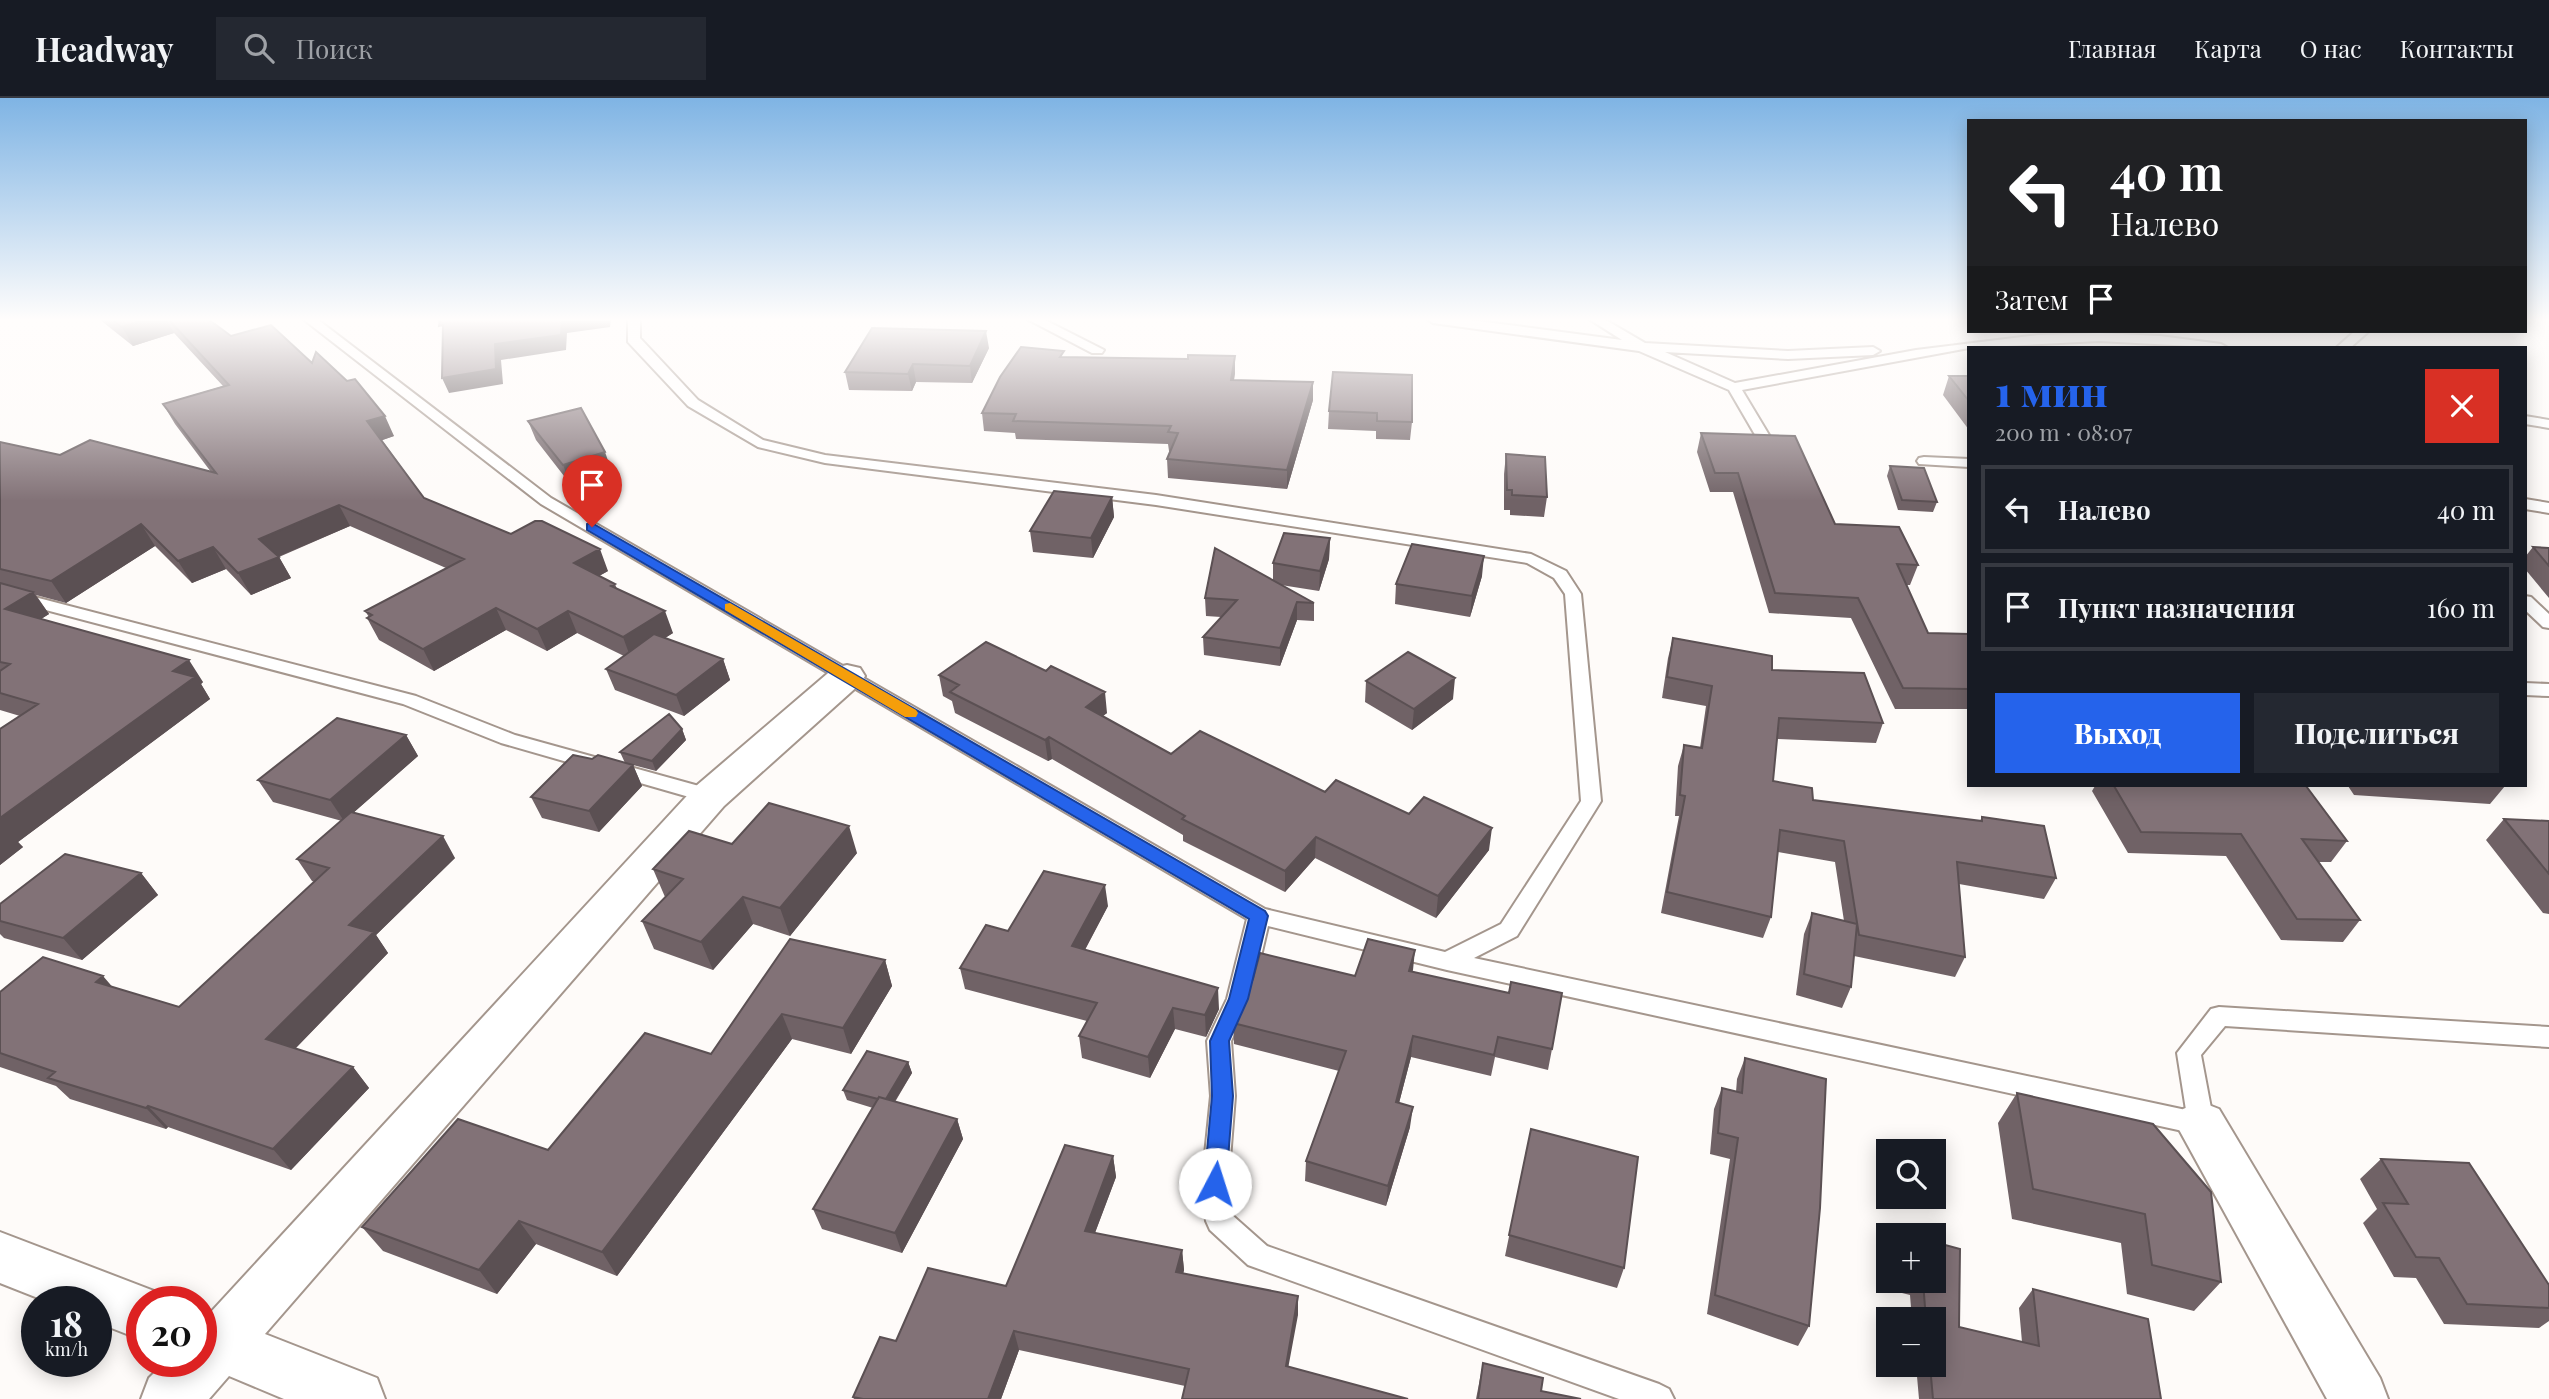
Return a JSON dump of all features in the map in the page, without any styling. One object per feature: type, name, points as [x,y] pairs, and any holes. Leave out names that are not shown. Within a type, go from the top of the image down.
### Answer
[{"type":"street","points":[[217,1333],[710,796],[847,676]]},
{"type":"street","points":[[2201,1124],[2358,1399]]},
{"type":"street","points":[[0,1257],[126,1307]]},
{"type":"street","points":[[217,1342],[356,1399]]},
{"type":"street","points":[[170,1399],[185,1377]]},
{"type":"lane","points":[[388,380],[546,501],[1259,916],[1447,961],[2201,1124],[2189,1053],[2219,1016],[2549,1037]]},
{"type":"lane","points":[[671,380],[693,403],[758,443],[825,459],[1157,500],[1531,559],[1560,575],[1573,594],[1591,801],[1509,930],[1447,961]]},
{"type":"lane","points":[[1717,380],[1734,387],[1774,380]]},
{"type":"lane","points":[[1734,387],[1768,444]]},
{"type":"lane","points":[[2527,420],[2549,424]]},
{"type":"lane","points":[[1924,461],[1967,463]]},
{"type":"lane","points":[[2527,504],[2549,508]]},
{"type":"lane","points":[[0,593],[409,700],[508,739],[710,796]]},
{"type":"lane","points":[[2527,603],[2549,623]]},
{"type":"lane","points":[[2527,688],[2549,690]]},
{"type":"lane","points":[[1259,916],[1238,999],[1219,1041],[1223,1096],[1215,1184],[1219,1222],[1258,1256],[1659,1399]]},
{"type":"building","points":[[224,380],[356,380],[385,416],[367,421],[424,498],[511,534],[535,521],[542,521],[600,549],[574,563],[615,584],[611,586],[665,611],[623,637],[568,611],[537,629],[496,608],[423,649],[367,618],[372,615],[365,611],[464,559],[339,505],[259,539],[279,557],[238,573],[213,547],[178,561],[141,524],[51,581],[0,569],[0,442],[60,455],[90,440],[216,473],[163,404],[229,385]]},
{"type":"building","points":[[999,380],[1313,382],[1287,470],[1167,459],[1178,433],[1168,432],[1171,426],[1013,421],[1016,414],[982,413]]},
{"type":"building","points":[[1332,380],[1412,380],[1412,422],[1377,421],[1377,413],[1329,411]]},
{"type":"building","points":[[1952,380],[1967,380],[1967,398]]},
{"type":"building","points":[[581,408],[605,452],[563,465],[528,421]]},
{"type":"building","points":[[1701,433],[1795,436],[1835,524],[1899,527],[1918,565],[1897,564],[1928,633],[1967,634],[1967,689],[1903,688],[1858,598],[1775,593],[1738,473],[1715,473]]},
{"type":"building","points":[[1506,454],[1545,457],[1547,497],[1512,495],[1512,490],[1507,490]]},
{"type":"building","points":[[1890,466],[1924,468],[1937,502],[1902,500]]},
{"type":"building","points":[[1054,491],[1112,497],[1091,538],[1030,531]]},
{"type":"building","points":[[1284,533],[1330,538],[1320,571],[1273,563]]},
{"type":"building","points":[[1412,544],[1484,556],[1472,596],[1396,584]]},
{"type":"building","points":[[2533,547],[2549,548],[2549,566]]},
{"type":"building","points":[[1215,548],[1314,603],[1297,602],[1280,648],[1203,637],[1237,600],[1205,598]]},
{"type":"building","points":[[0,583],[33,592],[5,609],[189,660],[173,671],[195,677],[0,818],[0,729],[38,704],[0,693],[0,671],[10,664],[0,662]]},
{"type":"building","points":[[654,634],[723,659],[676,695],[606,669]]},
{"type":"building","points":[[1673,638],[1772,656],[1772,670],[1864,673],[1883,723],[1779,718],[1773,781],[1812,788],[1813,800],[2044,826],[2056,878],[1957,862],[1965,957],[1859,935],[1844,841],[1780,830],[1771,917],[1667,892],[1685,796],[1680,795],[1684,745],[1702,748],[1712,686],[1667,677]]},
{"type":"building","points":[[986,642],[1046,671],[1051,666],[1105,692],[1086,707],[1171,754],[1200,731],[1325,792],[1336,780],[1409,814],[1424,797],[1492,828],[1438,896],[1316,837],[1285,871],[1182,819],[1185,816],[1049,737],[1045,740],[950,692],[959,685],[939,675]]},
{"type":"building","points":[[1408,652],[1455,678],[1414,709],[1366,681]]},
{"type":"building","points":[[669,714],[682,729],[652,761],[620,752]]},
{"type":"building","points":[[337,718],[406,735],[330,800],[258,780]]},
{"type":"building","points":[[573,755],[592,759],[598,755],[633,765],[589,811],[531,797]]},
{"type":"building","points":[[2115,787],[2307,787],[2347,841],[2302,839],[2360,920],[2297,919],[2241,834],[2141,832]]},
{"type":"building","points":[[769,803],[849,826],[780,908],[743,897],[701,942],[642,921],[683,879],[653,869],[689,831],[732,844]]},
{"type":"building","points":[[351,812],[443,836],[349,925],[374,932],[266,1039],[353,1067],[273,1149],[148,1106],[146,1108],[48,1078],[55,1072],[0,1053],[0,992],[43,957],[103,976],[96,982],[179,1007],[329,868],[297,859]]},
{"type":"building","points":[[2504,819],[2549,821],[2549,874]]},
{"type":"building","points":[[65,854],[141,873],[63,938],[0,921],[0,904]]},
{"type":"building","points":[[1044,871],[1105,885],[1072,946],[1218,988],[1205,1015],[1173,1008],[1148,1057],[1079,1036],[1097,1003],[960,968],[986,925],[1008,931]]},
{"type":"building","points":[[1812,913],[1857,924],[1851,987],[1804,974]]},
{"type":"building","points":[[790,939],[885,960],[843,1028],[782,1014],[602,1252],[519,1221],[479,1270],[362,1227],[458,1119],[548,1150],[645,1033],[711,1054]]},
{"type":"building","points":[[1368,939],[1415,950],[1409,971],[1509,993],[1511,982],[1562,993],[1552,1049],[1498,1037],[1494,1055],[1413,1036],[1396,1102],[1413,1107],[1388,1186],[1306,1161],[1346,1051],[1233,1023],[1253,979],[1260,953],[1355,976]]},
{"type":"building","points":[[867,1051],[908,1062],[886,1099],[843,1090]]},
{"type":"building","points":[[1745,1058],[1826,1079],[1820,1208],[1809,1326],[1715,1295],[1738,1138],[1718,1133],[1722,1088],[1742,1093]]},
{"type":"building","points":[[2017,1093],[2153,1124],[2211,1192],[2221,1282],[2152,1265],[2145,1214],[2033,1189]]},
{"type":"building","points":[[879,1097],[957,1119],[895,1233],[813,1209]]},
{"type":"building","points":[[1531,1129],[1638,1157],[1624,1268],[1509,1235]]},
{"type":"building","points":[[1065,1145],[1113,1156],[1085,1231],[1182,1250],[1176,1272],[1298,1296],[1286,1366],[1408,1399],[1182,1399],[1189,1369],[1014,1331],[988,1399],[853,1397],[880,1337],[896,1341],[928,1268],[1006,1286]]},
{"type":"building","points":[[2381,1159],[2469,1163],[2549,1285],[2549,1308],[2467,1304],[2439,1258],[2416,1257],[2383,1203],[2408,1204]]},
{"type":"building","points":[[1946,1245],[1960,1249],[1959,1327],[2039,1346],[2033,1289],[2148,1319],[2161,1399],[1933,1399],[1931,1377],[1946,1377],[1946,1307],[1925,1307],[1924,1293],[1946,1293]]},
{"type":"building","points":[[1483,1363],[1543,1378],[1541,1391],[1581,1399],[1478,1399]]},
{"type":"slow traffic","points":[[730,607],[911,713]]},
{"type":"route","points":[[592,527],[1259,916],[1238,999],[1219,1041],[1223,1096],[1215,1184]]}]
